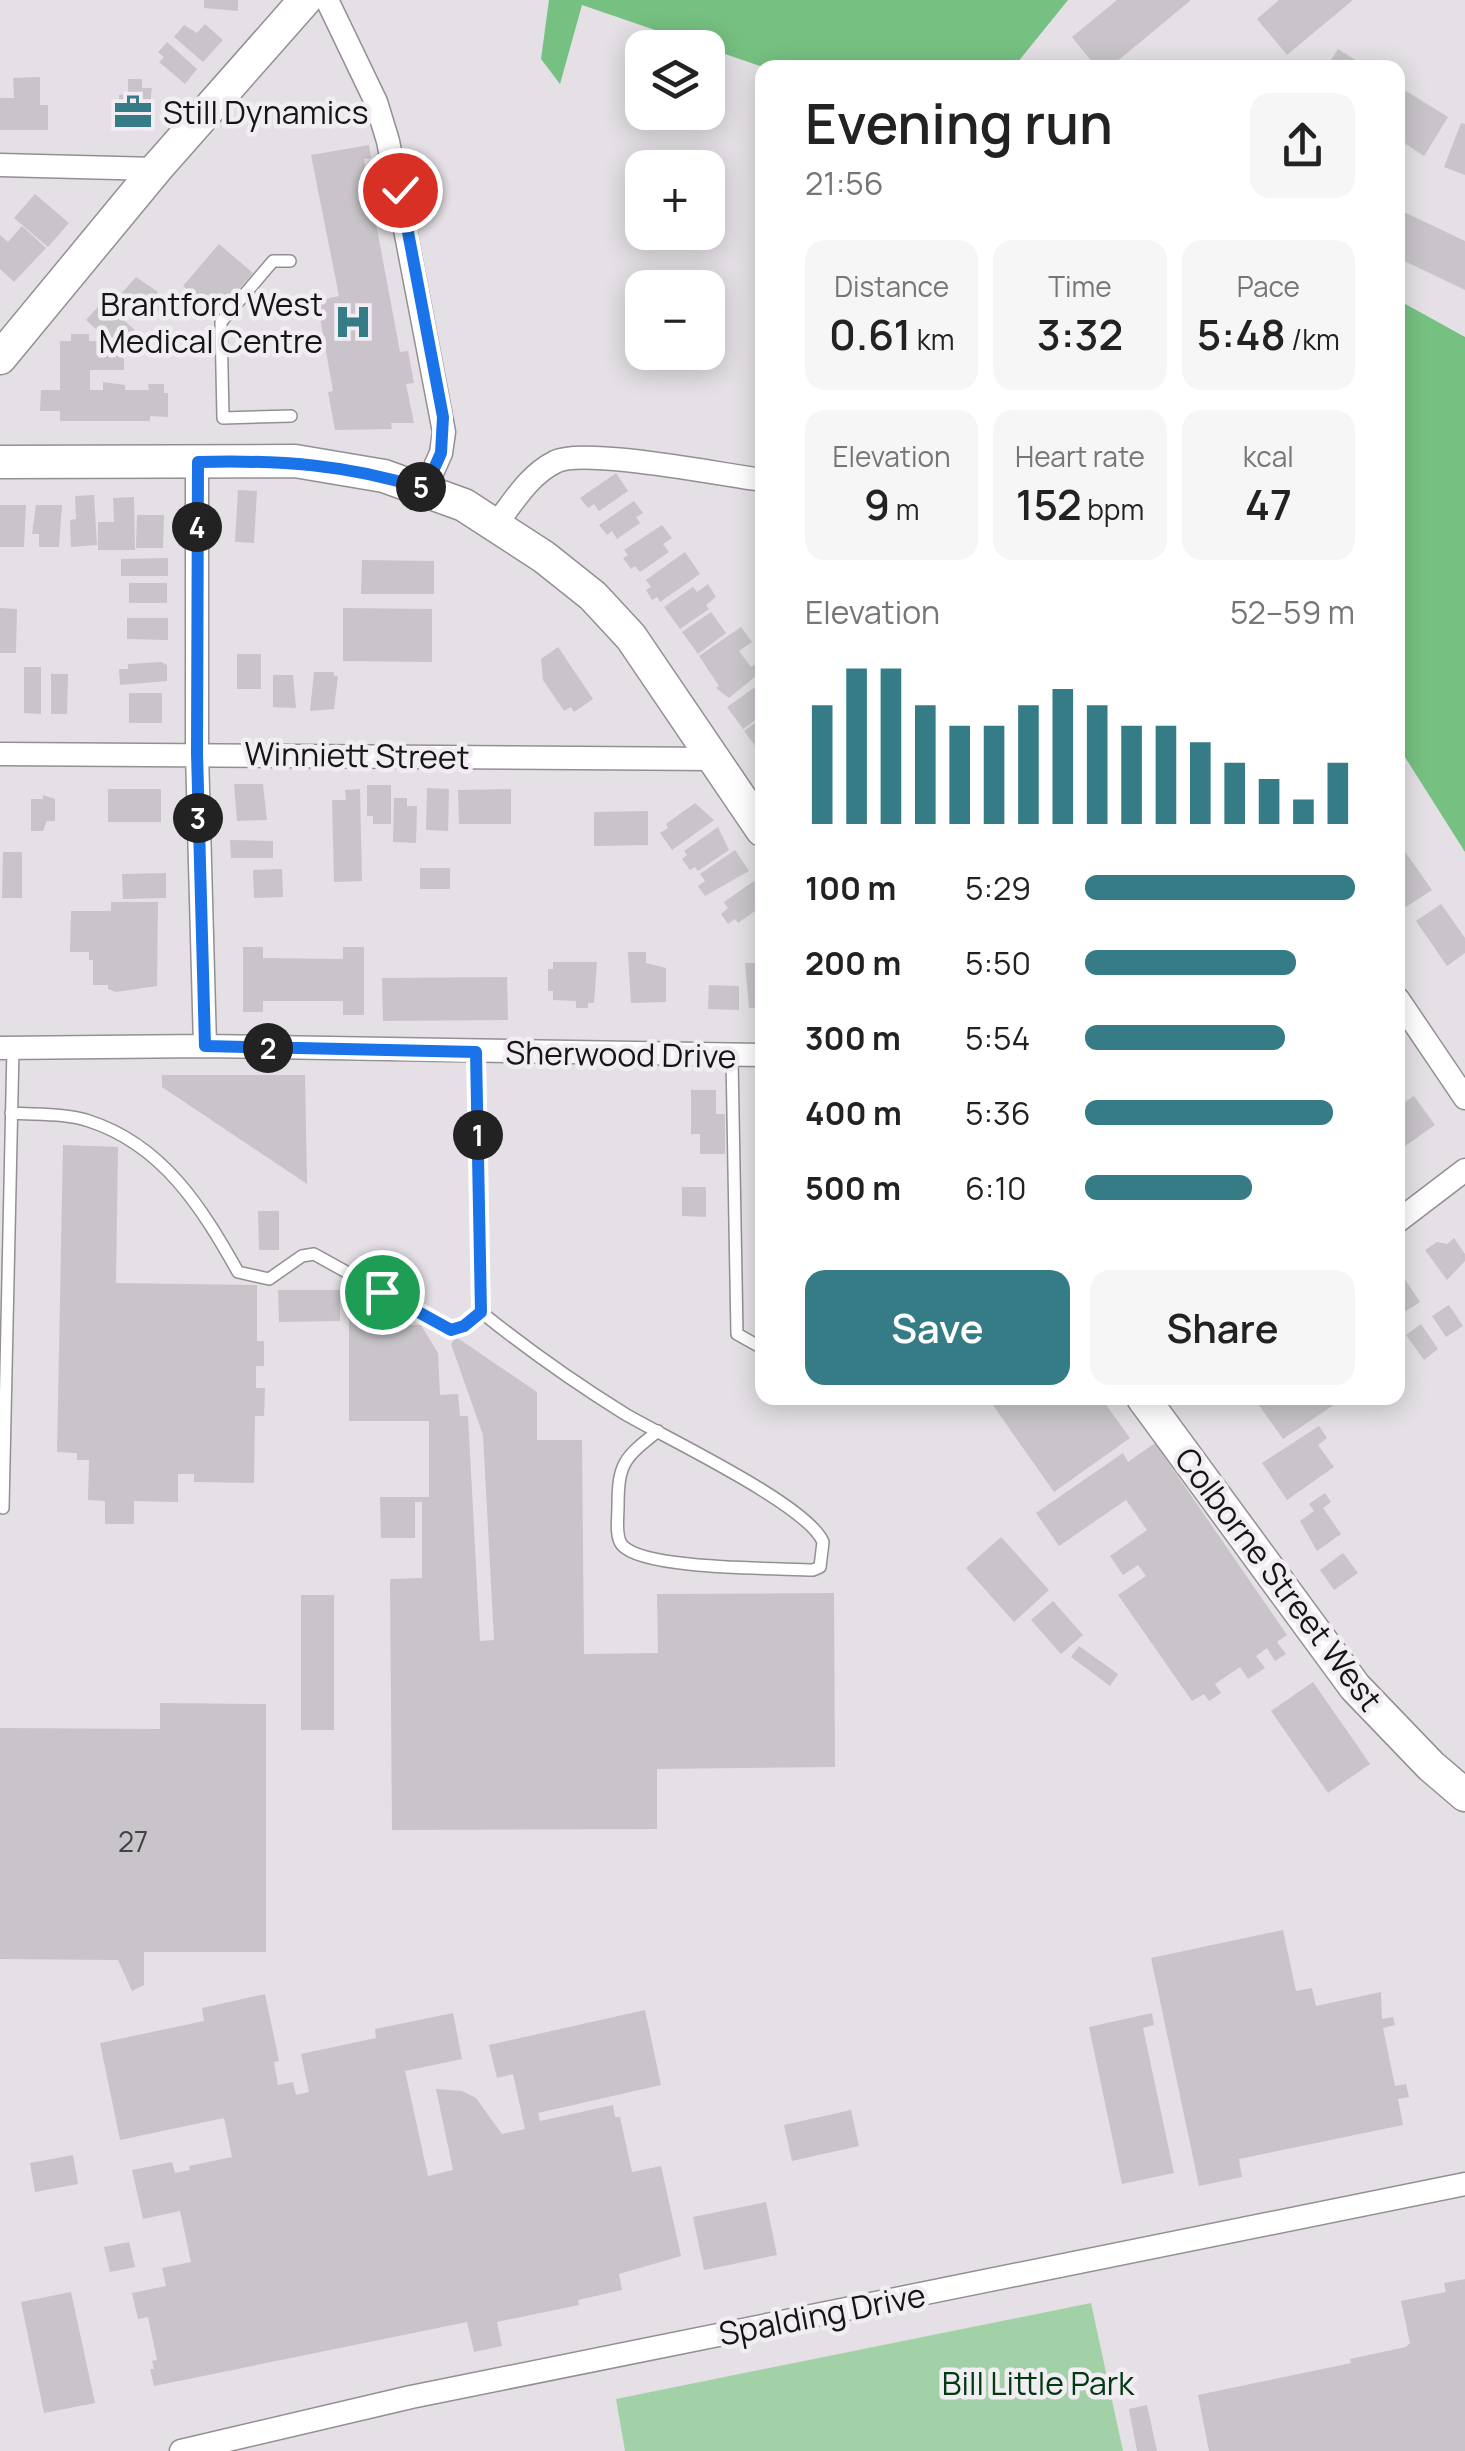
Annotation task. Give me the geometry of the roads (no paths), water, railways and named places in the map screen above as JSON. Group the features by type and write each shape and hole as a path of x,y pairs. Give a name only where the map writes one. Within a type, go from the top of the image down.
{"main road":[{"path":"0,358 156,169 306,0"},
{"path":"0,462 295,461 369,472 425,489 497,523 593,596 631,637 714,759 753,796"},
{"name":"Colborne Street West","path":"1156,1405 1355,1687 1431,1766 1465,1795"}],"street":[{"path":"327,0 376,102 400,190 443,417 441,453 425,489"},
{"path":"0,165 156,169"},
{"path":"497,523 537,474 554,462 573,456 600,456 755,479"},
{"path":"198,462 197,753 205,1046"},
{"name":"Winniett Street","path":"0,754 714,759"},
{"path":"1405,1010 1465,1098"},
{"name":"Sherwood Drive","path":"6,1048 205,1046 755,1056"},
{"path":"1405,1217 1465,1170"},
{"name":"Spalding Drive","path":"181,2451 411,2398 1465,2184"}],"lane":[{"path":"290,261 273,261 221,322 222,418 291,416"},
{"path":"3,1508 11,1113 6,1048"},
{"path":"476,1052 481,1312"},
{"path":"732,1057 737,1334 755,1344"},
{"path":"11,1113 87,1120 133,1142 170,1171 205,1212 238,1272 269,1279 302,1256 314,1254 451,1330 464,1326 481,1312"},
{"path":"481,1312 532,1353 806,1521 824,1542 820,1567 813,1570 654,1561 624,1548 619,1538 618,1474 624,1460 658,1431"}],"place":[{"name":"Still Dynamics","path":"133,112"},
{"name":"Brantford West Medical Centre","path":"353,322"}],"park label":[{"name":"Bill Little Park","path":"1038,2383"}]}
